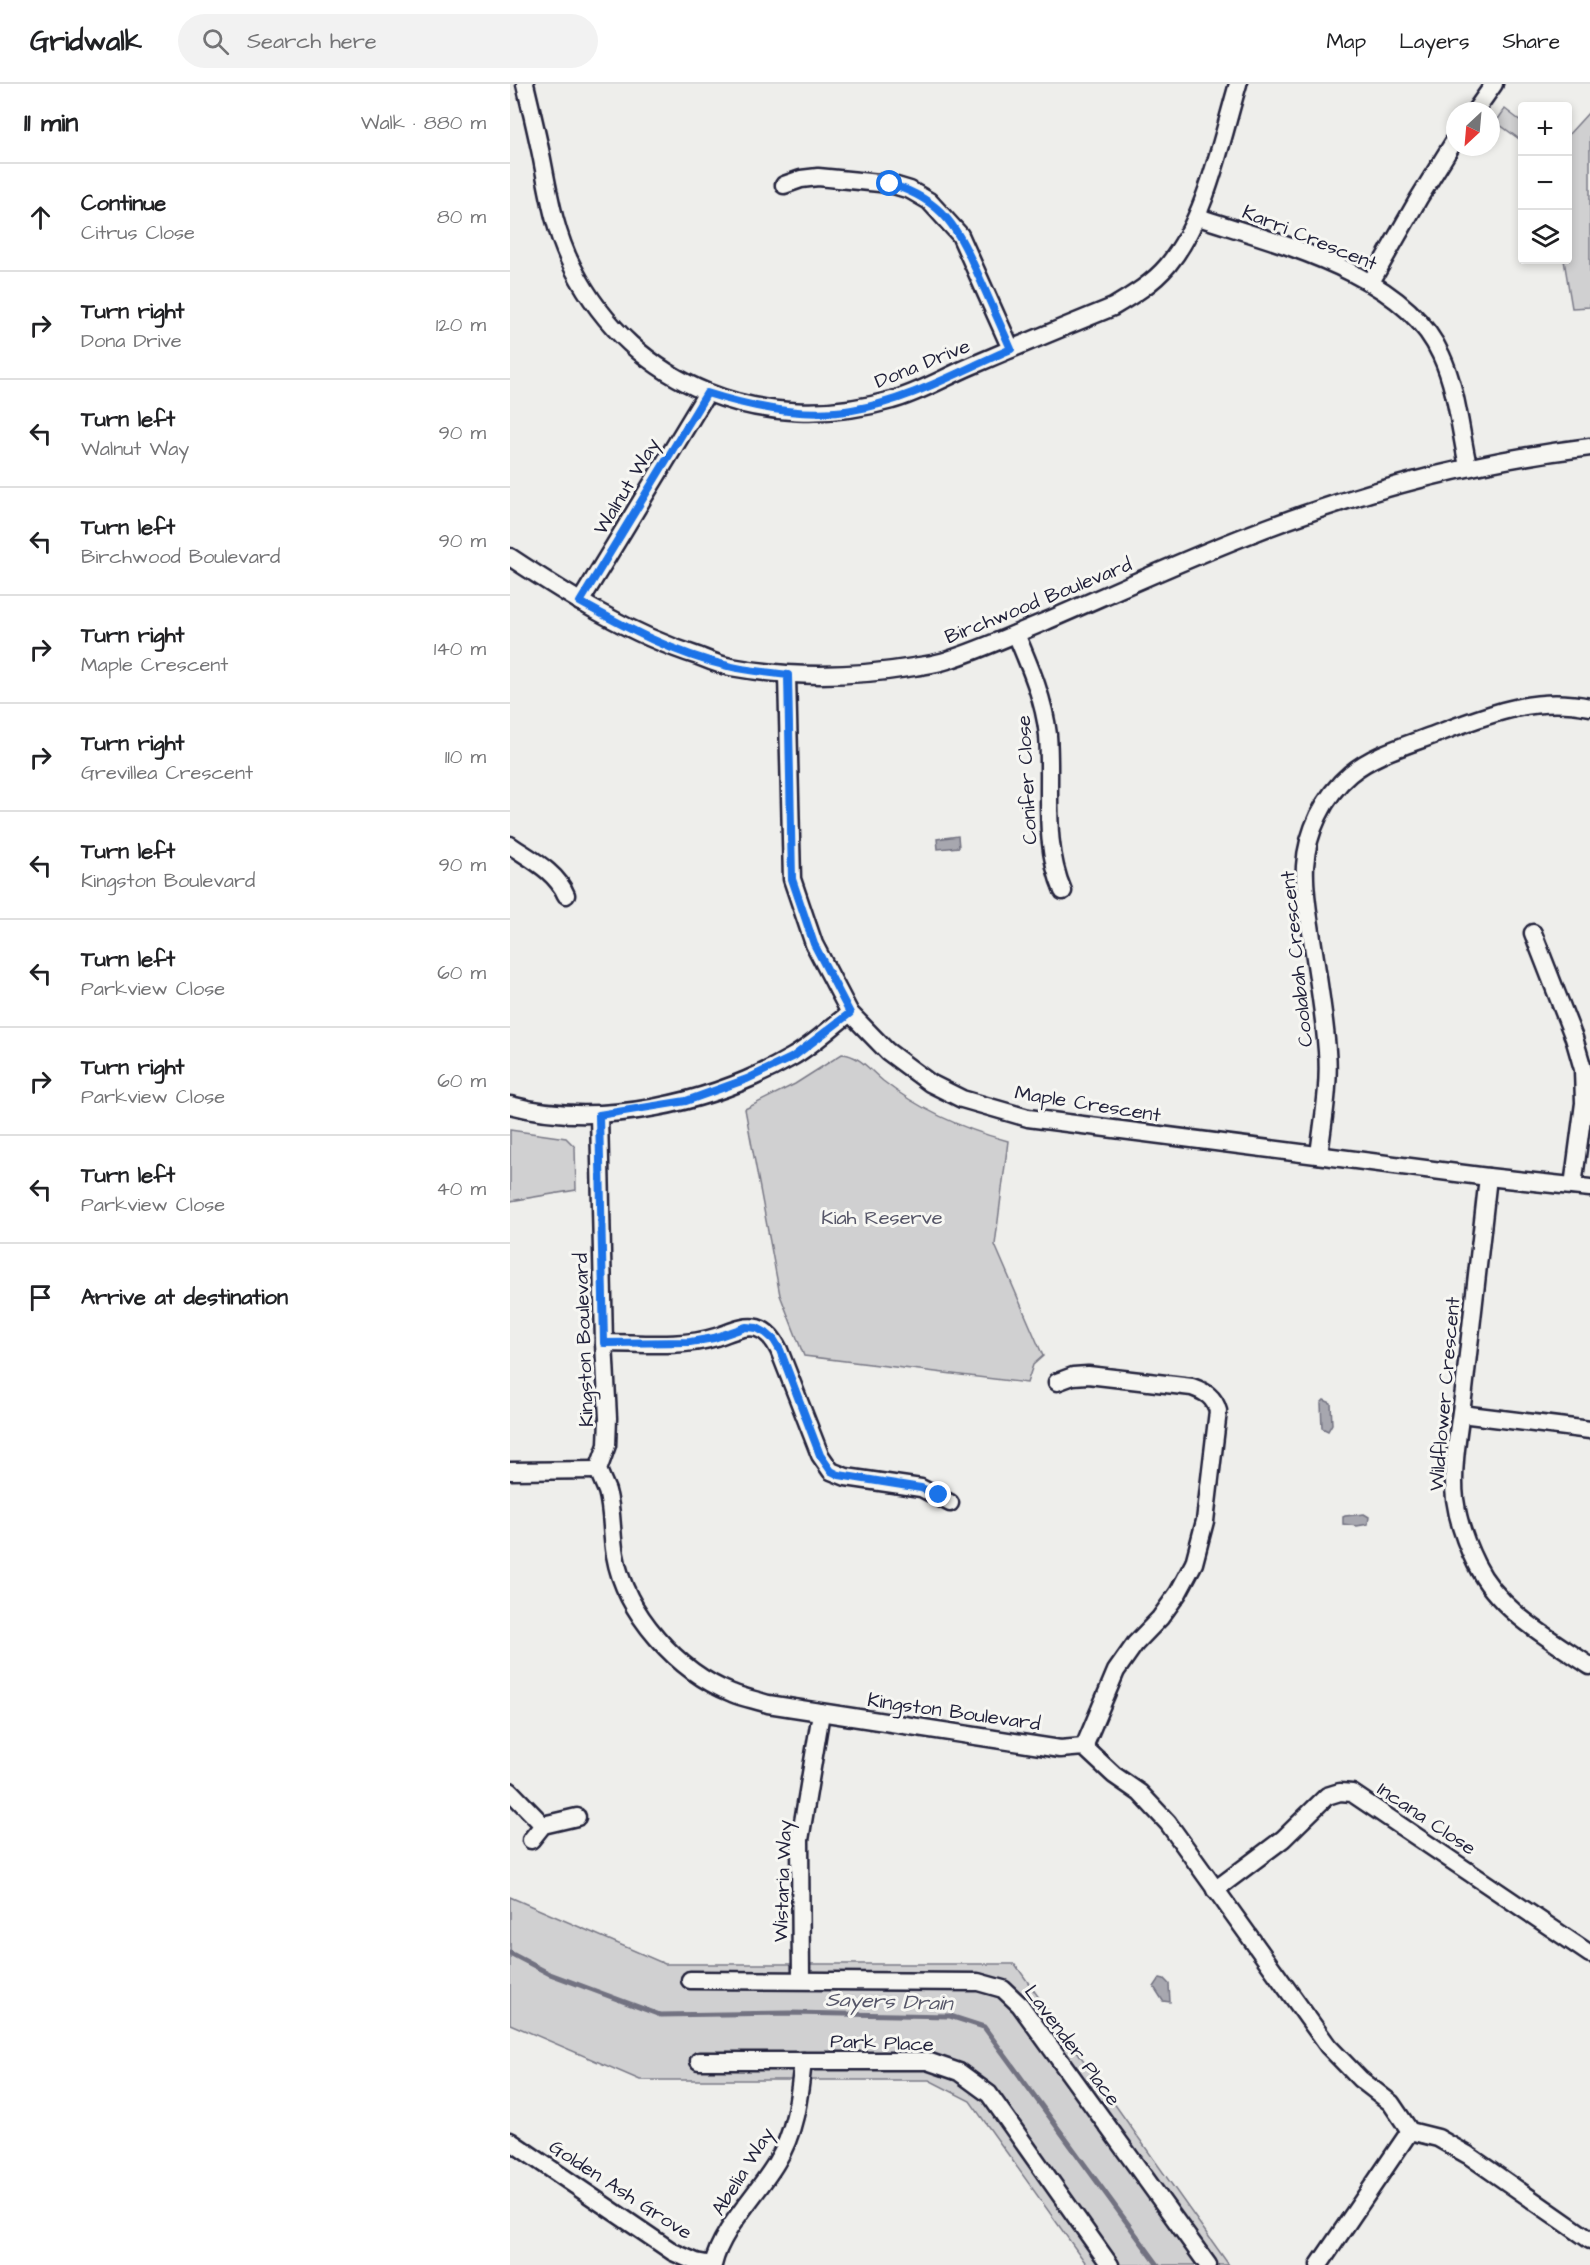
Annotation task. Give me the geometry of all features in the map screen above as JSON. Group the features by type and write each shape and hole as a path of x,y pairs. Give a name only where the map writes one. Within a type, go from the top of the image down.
{"street":[{"name":"Dona Drive","path":"525,84 555,223 573,267 594,304 623,338 652,362 707,393 765,409 810,412 851,411 895,399 1113,307 1143,289 1167,266 1198,217 1237,84"},
{"path":"1481,102 1494,84"},
{"path":"1371,282 1446,154"},
{"path":"784,185 801,179 818,177 890,184 910,190 929,201 960,235 1011,349"},
{"name":"Karri Crescent","path":"1198,217 1298,250 1371,282 1393,296 1416,316 1441,355 1449,378 1468,466"},
{"name":"Walnut Way","path":"580,602 707,393"},
{"name":"Birchwood Boulevard","path":"510,557 580,602 631,630 674,649 727,666 788,675 838,675 887,671 946,661 1016,634 1255,532 1358,495 1468,466 1590,447"},
{"name":"Conifer Close","path":"1016,634 1039,690 1044,711 1048,735 1052,858 1063,891"},
{"name":"Maple Crescent","path":"788,675 792,879 814,944 850,1013 887,1051 930,1083 962,1099 1028,1119 1582,1187"},
{"name":"Coolabah Crescent","path":"1319,1155 1326,1089 1327,1052 1307,904 1305,866 1309,839 1318,815 1349,775 1378,756 1501,710 1548,703 1590,707"},
{"path":"510,845 549,872 561,884 566,894"},
{"path":"1533,933 1574,1038 1583,1069 1582,1187"},
{"path":"510,1105 552,1113 599,1115 686,1101 747,1079 793,1057 850,1013"},
{"name":"Kingston Boulevard","path":"599,1115 608,1418 607,1445 598,1470 607,1493 615,1557 630,1599 650,1630 691,1670 732,1693 768,1704 1060,1749 1084,1747"},
{"name":"Wildflower Crescent","path":"1488,1177 1455,1474 1455,1498 1460,1525 1476,1565 1509,1608 1530,1626 1590,1666"},
{"path":"604,1343 690,1342 714,1338 746,1327 757,1328 774,1340 820,1455 831,1471 846,1477 921,1488 950,1503"},
{"path":"1057,1382 1073,1376 1088,1375 1192,1387 1203,1391 1215,1400 1218,1411 1205,1521 1194,1563 1178,1593 1160,1618 1135,1644 1116,1671 1084,1747 1114,1775 1140,1793 1168,1823 1328,2046 1360,2079 1391,2103 1410,2131 1438,2138 1468,2155 1590,2240"},
{"path":"1461,1414 1590,1430"},
{"path":"510,1471 598,1470"},
{"name":"Wistaria Way","path":"801,1980 800,1840 820,1713"},
{"path":"510,1791 543,1826"},
{"name":"Incana Close","path":"1215,1890 1283,1839 1328,1796 1340,1792 1352,1792 1590,1954"},
{"path":"531,1840 543,1826 576,1817"},
{"name":"Lavender Place","path":"690,1980 978,1982 1003,1989 1020,2005 1208,2265"},
{"name":"Park Place","path":"699,2061 927,2061 943,2065 975,2082 989,2094 1110,2265"},
{"name":"Abelia Way","path":"713,2265 721,2242 777,2163 790,2136 797,2111 803,2061"},
{"path":"1319,2265 1410,2131"},
{"name":"Golden Ash Grove","path":"510,2141 673,2252 696,2262 713,2265"}],"green space":[{"path":"1505,109 1518,119 1518,138 1500,125 1500,116"},
{"path":"1590,111 1590,307 1572,308 1565,264 1572,264 1572,131"},
{"name":"Kiah Reserve","path":"842,1054 859,1060 883,1081 927,1110 975,1131 1008,1141 995,1245 1043,1356 1033,1365 1027,1383 804,1356 780,1295 745,1109 795,1084"},
{"path":"510,1130 566,1138 575,1147 576,1190 510,1201"},
{"path":"510,1897 665,1964 1015,1964 1229,2265 1087,2265 970,2101 929,2080 640,2080 510,2024"}],"shaded area":[{"path":"958,836 959,847 938,849 937,839"},
{"path":"1324,1400 1331,1403 1332,1424 1328,1431 1322,1428 1321,1403"},
{"path":"1364,1514 1369,1517 1368,1524 1357,1526 1343,1524 1345,1516"},
{"path":"1160,1978 1169,1984 1170,2002 1163,2001 1154,1987"}],"waterway":[{"name":"Sayers Drain","path":"510,1953 550,1974 660,2015 790,2013 950,2016 984,2027 1158,2265"}],"route":[{"path":"890,184 910,190 929,201 960,235 1011,349 895,399 851,411 810,412 765,409 707,393 580,602 631,630 674,649 727,666 788,675 792,879 814,944 850,1013 793,1057 747,1079 686,1101 599,1115 604,1343 690,1342 714,1338 746,1327 757,1328 774,1340 780,1350 820,1455 831,1471 846,1477 921,1488 939,1495"}]}
